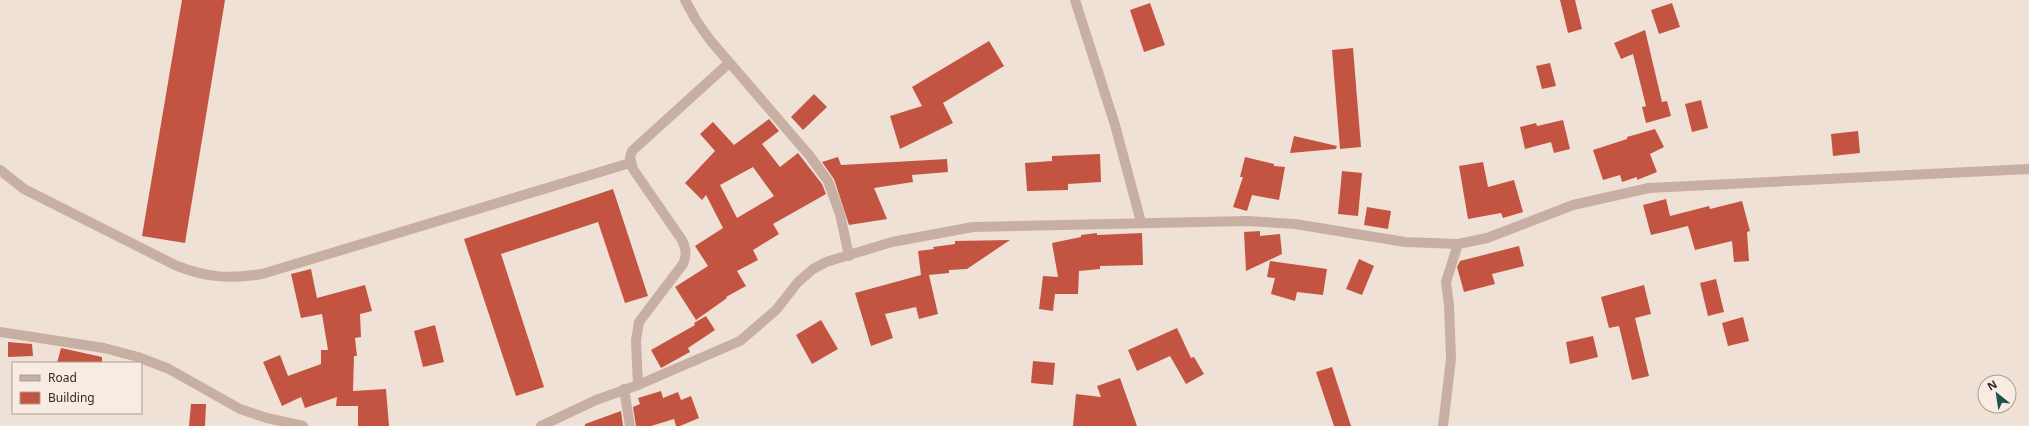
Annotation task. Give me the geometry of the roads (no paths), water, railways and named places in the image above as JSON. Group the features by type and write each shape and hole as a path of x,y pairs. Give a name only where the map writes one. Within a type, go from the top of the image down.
{"street":[{"path":"685,0 696,20 729,63 809,154 828,181 840,214 849,256"},
{"path":"1075,0 1115,125 1141,222"},
{"path":"638,384 636,340 637,326 643,315 683,264 686,256 686,249 682,240 630,163 630,157 632,151 729,63"},
{"path":"0,170 24,189 177,266 197,274 215,278 262,274 630,163"},
{"path":"541,426 596,400 624,390 740,341 776,310 798,282 813,269 826,262 892,242 972,227 1141,222 1247,221 1295,224 1405,242 1458,244 1487,238 1573,205 1649,188 2029,169"},
{"path":"1443,426 1451,359 1449,305 1446,282 1458,244"},
{"path":"0,332 104,348 138,356 169,369 240,409 267,418 303,426"},
{"path":"624,390 630,426"}]}
